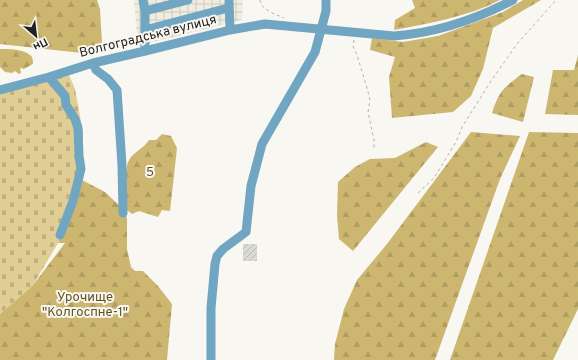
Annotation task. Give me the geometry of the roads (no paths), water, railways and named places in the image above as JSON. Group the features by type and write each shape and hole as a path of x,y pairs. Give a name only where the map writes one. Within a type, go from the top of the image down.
{"street":[{"path":"144,0 145,51"},
{"path":"145,12 188,0"},
{"path":"211,360 210,308 217,256 231,242 246,232 251,186 262,144 311,59 326,11 326,0"},
{"name":"Волгоградська вулиця","path":"0,90 93,63 230,30 265,24 394,36 425,33 459,24 490,12 513,0"},
{"path":"145,30 229,4 230,30"},
{"path":"93,63 96,70 108,79 116,90 122,165 123,213"},
{"path":"49,77 65,96 66,105 75,119 78,128 80,169 73,201 60,235"}],"park label":[{"name":"5","path":"150,173"},
{"name":"Урочище \"Колгоспне-1\"","path":"85,306"}]}
